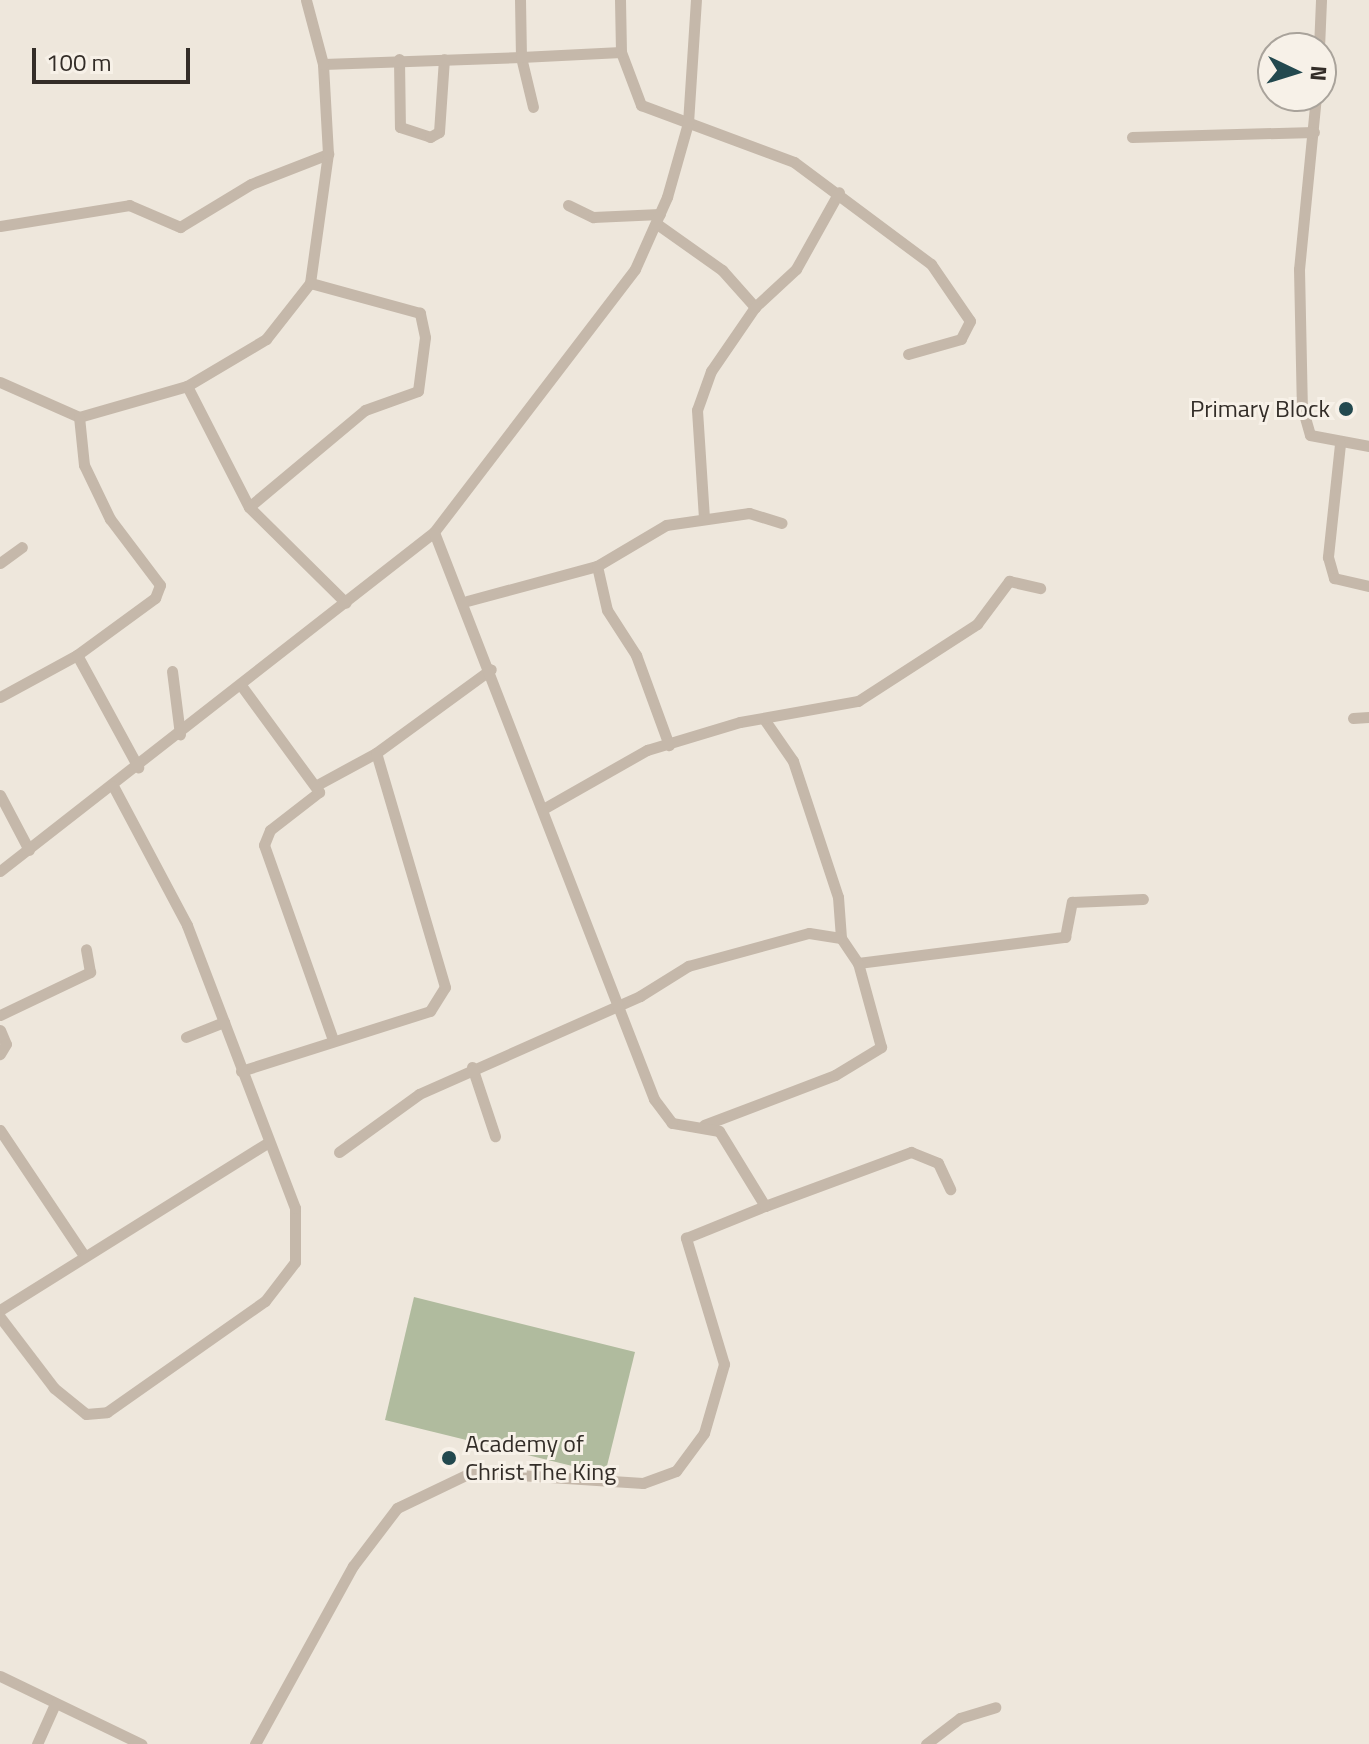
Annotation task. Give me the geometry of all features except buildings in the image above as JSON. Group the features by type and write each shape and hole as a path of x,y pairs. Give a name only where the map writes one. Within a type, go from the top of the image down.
{"street":[{"path":"0,382 79,417 187,386 266,339 310,283 328,154 323,64 306,0"},
{"path":"520,0 521,57 533,107"},
{"path":"620,0 621,52 631,96 688,123 780,156 839,192 931,264 965,304 970,321 961,339 908,354"},
{"path":"0,871 243,688 434,532 635,269 658,219 688,123 696,0"},
{"path":"1320,32 1321,0"},
{"path":"323,64 621,52"},
{"path":"399,59 400,127 430,137 439,132 444,59"},
{"path":"1315,112 1299,269 1302,407 1310,435 1340,444 1369,446"},
{"path":"1132,137 1314,132"},
{"path":"0,226 129,205 180,227 251,184 328,154"},
{"path":"704,519 697,410 711,371 755,307 796,269 839,192"},
{"path":"568,205 593,217 658,219 722,270 755,307"},
{"path":"249,507 365,410 418,391 425,337 420,313 310,283"},
{"path":"187,386 249,507 346,603"},
{"path":"0,697 77,655 155,598 160,585 110,519 84,465 79,417"},
{"path":"1340,444 1328,557 1334,578 1369,586"},
{"path":"467,601 597,566 666,525 749,513 781,523"},
{"path":"434,532 467,601 615,1004 664,1116 704,1125 733,1145 765,1206"},
{"path":"0,563 22,547"},
{"path":"597,566 607,610 636,655 669,745"},
{"path":"543,809 669,745 764,719 858,701 977,624 1009,581 1040,588"},
{"path":"77,655 138,767"},
{"path":"317,785 376,753 491,669"},
{"path":"172,671 180,734"},
{"path":"243,688 317,785 318,800 270,830 264,845 333,1040"},
{"path":"1353,718 1369,717"},
{"path":"704,1125 835,1075 881,1047 858,963 841,938 838,897 793,761 764,719"},
{"path":"241,1071 430,1011 445,987 376,753"},
{"path":"0,1317 54,1388 86,1414 107,1412 145,1390 285,1284 295,1262 295,1208 266,1144 187,925 113,786"},
{"path":"0,795 29,850"},
{"path":"858,963 1065,937 1072,902 1143,899"},
{"path":"339,1152 397,1117 410,1100 472,1067 615,1004 688,966 809,933 841,938"},
{"path":"0,1015 90,972 86,949"},
{"path":"186,1037 224,1022"},
{"path":"0,1030 6,1044 0,1054"},
{"path":"472,1067 495,1136"},
{"path":"0,1130 83,1254"},
{"path":"0,1310 83,1254 266,1144"},
{"path":"255,1744 353,1566 397,1508 472,1472 643,1483 676,1471 704,1433 724,1364 686,1238 911,1152 938,1163 950,1189"},
{"path":"0,1676 141,1744"},
{"path":"37,1744 55,1704"},
{"path":"926,1744 960,1718 995,1707"}],"green space":[{"path":"414,1297 635,1352 605,1474 385,1420"}],"place":[{"name":"Primary Block","path":"1346,409"},
{"name":"Academy of Christ The King","path":"449,1458"}]}
